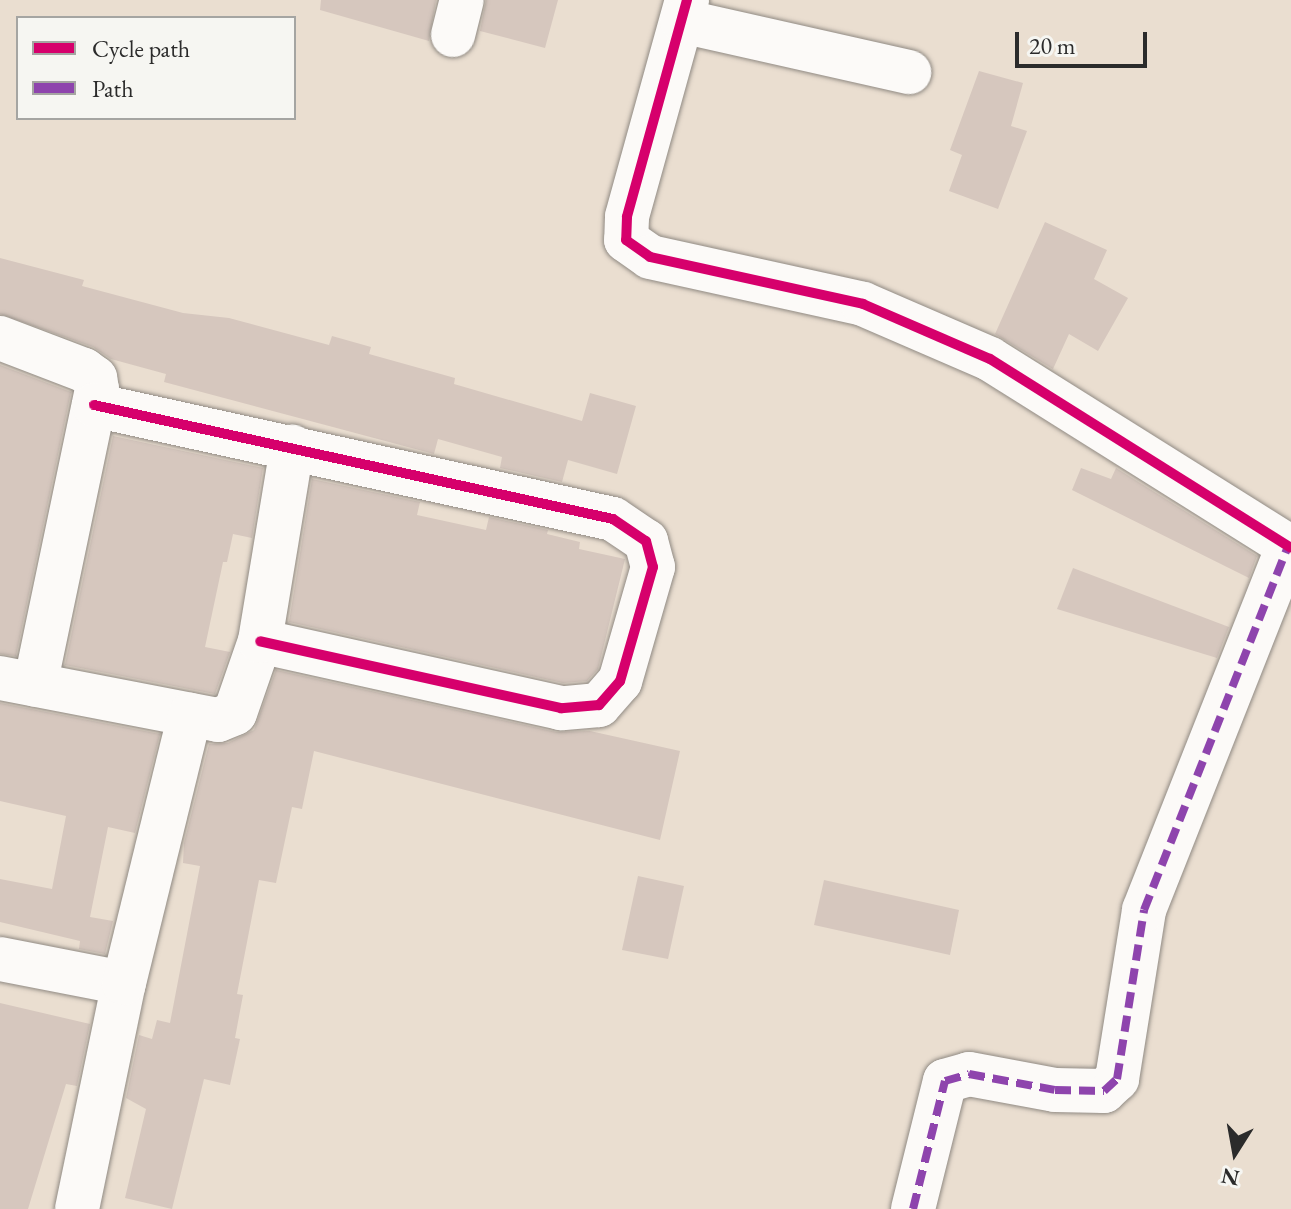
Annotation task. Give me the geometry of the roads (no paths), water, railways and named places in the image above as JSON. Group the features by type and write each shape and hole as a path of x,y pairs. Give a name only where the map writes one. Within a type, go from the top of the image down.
{"street":[{"path":"909,72 685,10 627,217 626,240 650,257 863,304 990,359 1290,548 1144,910 1117,1079 1104,1091 1055,1090 969,1074 945,1081 913,1209"},
{"path":"0,338 84,370 95,378 94,405 17,681 218,720 235,713 260,641 292,447"},
{"path":"94,405 613,519 646,541 653,567 620,681 599,705 561,708 260,641"},
{"path":"77,1209 124,983 190,715"},
{"path":"0,959 124,983"}]}
